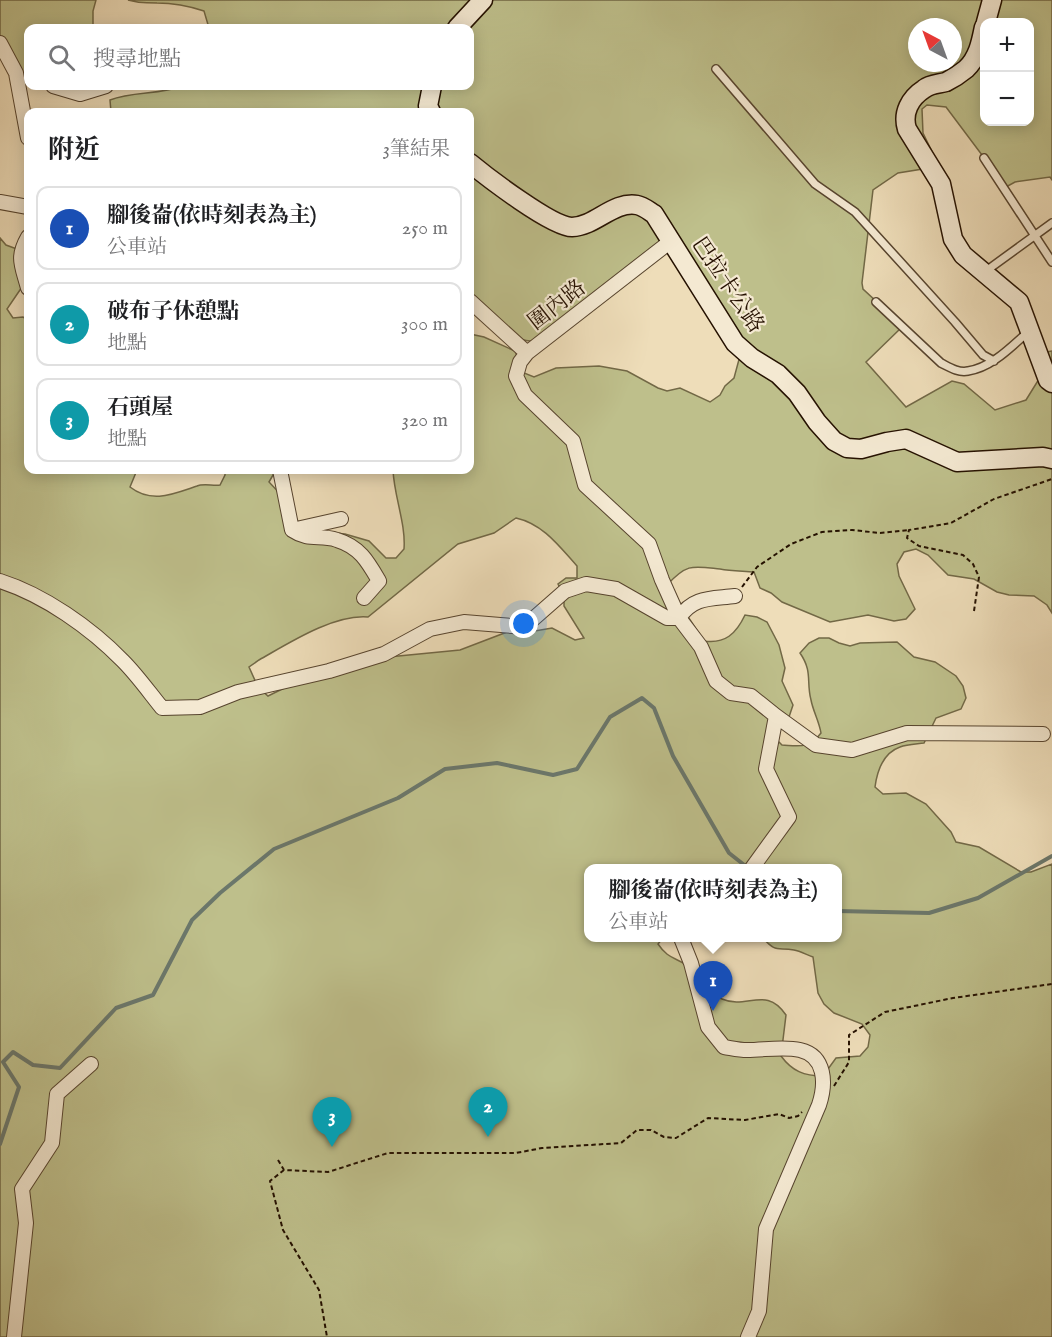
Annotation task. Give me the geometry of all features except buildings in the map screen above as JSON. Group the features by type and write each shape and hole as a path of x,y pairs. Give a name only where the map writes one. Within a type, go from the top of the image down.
{"main road":[{"path":"461,24 483,0"},
{"path":"987,18 992,0"},
{"path":"980,44 966,69 947,81 923,89 910,103 904,121 941,184 953,239 963,255 1019,302 1048,380 1052,383"},
{"path":"429,108 431,90"},
{"name":"巴拉卡公路","path":"474,166 502,189 555,221 570,227 590,224 620,206 638,205 654,214 735,344 778,374 797,393 817,422 834,441 847,448 861,449 906,440 957,462 1043,457 1052,459"}],"street":[{"path":"0,43 22,75 25,108"},
{"path":"66,90 80,94 93,90"},
{"path":"0,202 24,206"},
{"name":"圍內路","path":"474,305 527,353 671,241"},
{"path":"24,244 21,250 21,262 24,273"},
{"path":"527,353 520,362 516,376 525,395 573,441 585,484 649,544 679,618 701,646 716,681 731,693 751,696 816,745 852,750 907,733 1043,734"},
{"path":"281,474 292,530 303,537 337,539 362,553 379,581 364,598"},
{"path":"292,530 341,519"},
{"path":"0,581 21,588 86,627 124,661 162,708 200,707 238,692 328,671 384,654 430,629 464,622 524,627 565,591 586,584 616,589 667,618 679,618"},
{"path":"679,618 686,607 697,600 735,596"},
{"path":"755,864 789,817 766,769 776,716"},
{"path":"683,942 691,963 708,1027 723,1047 745,1050 799,1049 811,1054 821,1066 823,1093 766,1229 759,1311 748,1337"},
{"path":"14,1337 26,1223 22,1189 52,1143 57,1094 91,1064"}],"lane":[{"path":"716,69 815,184 855,212 956,322 983,355 994,361"},
{"path":"984,158 1052,262"},
{"path":"984,273 1052,223"},
{"path":"876,302 941,363 953,370 968,371 994,361 1030,331"}],"path":[{"path":"735,596 757,567 791,544 822,532 909,530 951,523 994,499 1052,479"},
{"path":"909,530 907,538 919,546 963,555 973,564 980,577 974,611"},
{"path":"823,1093 837,1084 849,1062 849,1035 885,1012 953,998 1052,984"},
{"path":"327,1337 318,1290 283,1230 270,1181 284,1170 328,1172 388,1153 516,1153 542,1148 621,1143 637,1130 651,1130 664,1137 676,1138 708,1118 744,1120 779,1114 789,1118 798,1116 806,1109"},
{"path":"278,1160 284,1170"}],"green space":[{"path":"0,0 96,0 93,24 24,24 24,75 11,71 0,36"},
{"path":"128,0 1052,0 1052,180 1050,177 1015,182 1006,187 946,107 927,105 922,109 923,133 937,162 935,167 898,173 873,190 862,283 863,289 903,326 866,362 906,407 952,381 964,384 995,410 1026,400 1044,371 1047,352 1052,351 1052,613 1047,605 1034,596 1009,595 997,592 974,579 948,575 928,555 916,549 904,552 897,564 899,576 915,609 906,619 894,621 868,615 830,622 782,602 760,588 754,572 697,567 685,569 667,585 704,641 718,641 729,636 738,628 745,615 767,622 779,645 785,668 782,681 793,705 789,717 774,737 782,745 808,744 821,733 811,700 807,666 800,653 809,643 819,638 829,638 850,646 860,643 897,642 914,657 935,662 956,676 963,686 966,698 961,709 936,718 924,743 903,746 889,754 879,769 875,787 883,794 906,793 926,804 951,832 956,842 979,847 1021,872 1031,872 1052,864 1052,1337 0,1337 0,238 6,245 17,249 22,287 7,309 13,318 24,318 24,474 135,474 130,487 146,495 163,496 199,485 220,485 225,474 274,474 269,482 285,499 303,530 345,534 369,541 386,558 396,558 404,549 393,474 474,474 474,335 515,351 524,373 534,377 556,368 599,366 627,371 667,391 680,388 710,402 720,395 725,386 734,378 744,341 672,231 549,336 533,341 520,339 492,313 474,304 474,108 111,108 110,100 119,97 170,90 474,90 474,24 208,24 204,11 163,3","holes":["516,518 526,521 550,537 577,566 577,578 566,578 558,584 564,596 564,606 584,638 575,640 552,628 529,632 520,627 460,650 337,662 268,696 258,687 249,667 259,660 326,625 355,617 368,617 458,544 494,533","584,864 842,864 842,942 766,942 774,948 796,951 813,957 818,993 824,1004 834,1013 862,1024 870,1035 868,1047 860,1056 836,1058 823,1076 799,1072 781,1056 786,1015 779,1006 771,1001 731,1002 717,997 688,966 668,955 658,944 660,942 584,942"]}],"waterway":[{"path":"0,1144 19,1087 3,1062 13,1052 33,1065 60,1068 116,1008 153,995 192,920 220,893 274,849 398,798 445,769 497,763 553,775 577,769 610,717 642,698 654,708 673,756 729,853 743,864"},
{"path":"842,911 929,913 978,898 1052,856"}],"place":[{"name":"腳後崙(依時刻表為主)","path":"713,1011"},
{"name":"破布子休憩點","path":"488,1137"},
{"name":"石頭屋","path":"332,1147"}]}
